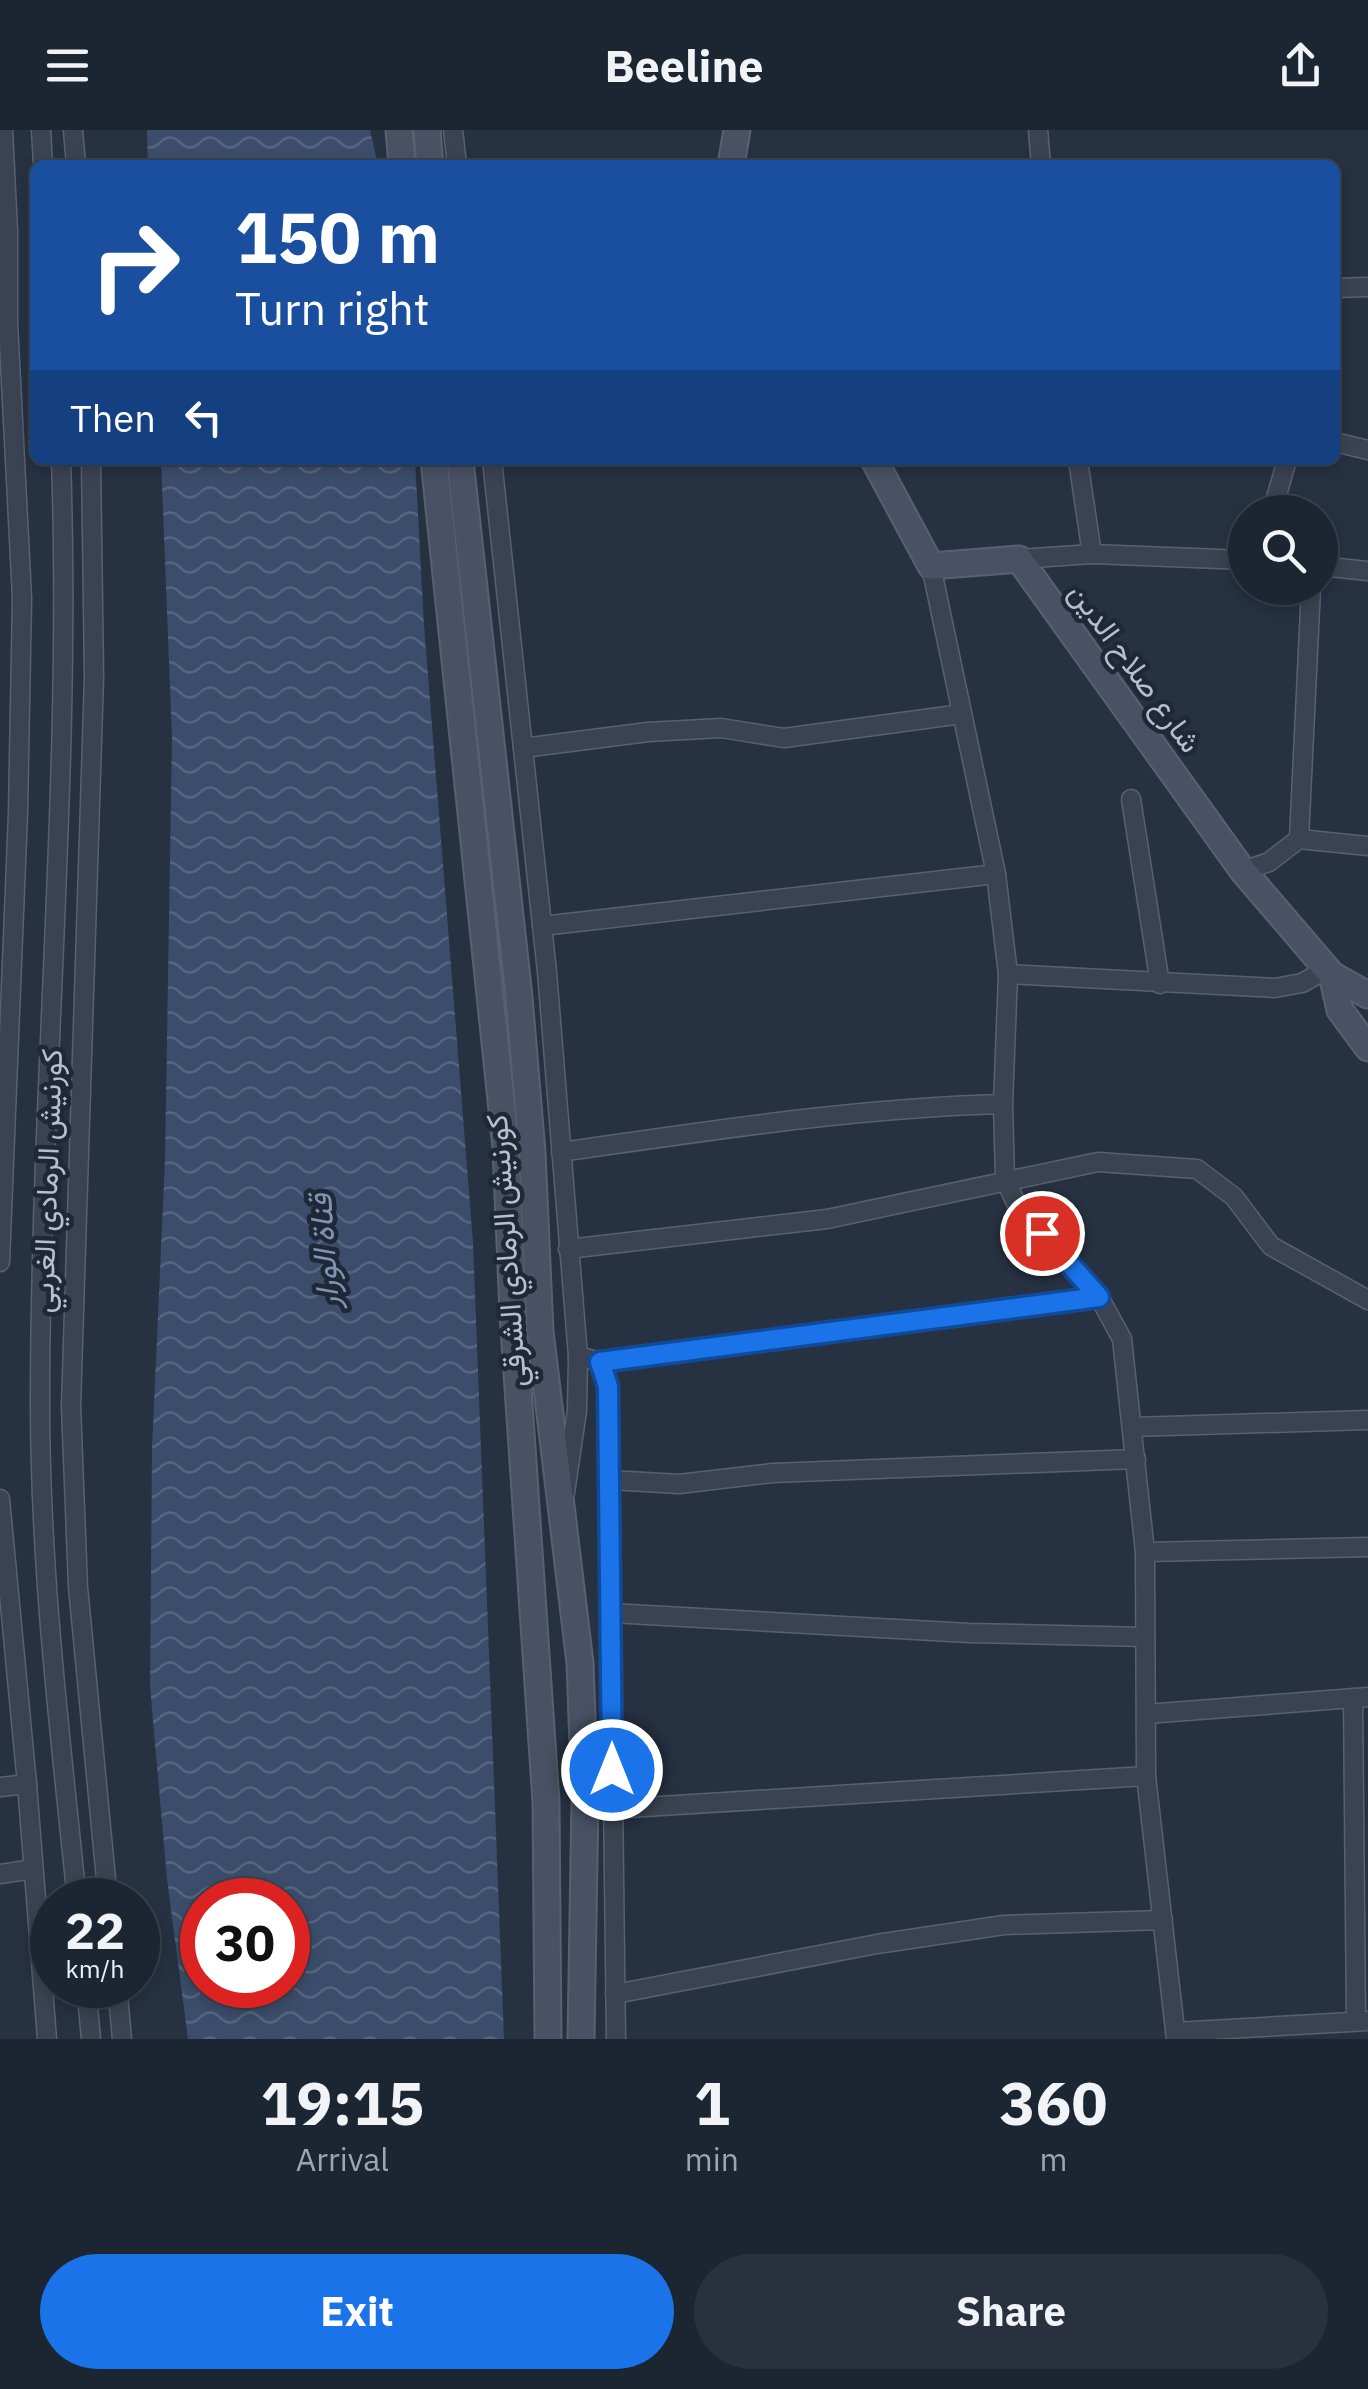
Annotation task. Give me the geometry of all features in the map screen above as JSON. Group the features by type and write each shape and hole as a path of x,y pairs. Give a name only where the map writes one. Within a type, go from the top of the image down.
{"main road":[{"path":"399,130 402,160"},
{"path":"427,130 430,160"},
{"path":"732,160 737,130"},
{"name":"كورنيش الرمادي الشرقي","path":"435,465 506,1148 513,1314 546,1802 548,2039"},
{"name":"كورنيش الرمادي الشرقي","path":"461,465 519,997 532,1152 540,1331 580,1663 585,1800 581,2039"},
{"path":"877,465 932,566 1019,559"},
{"name":"شارع صلاح الدين","path":"1019,559 1242,871 1329,972 1368,995"},
{"name":"شارع صلاح الدين","path":"1329,972 1340,1010 1368,1048"},
{"path":"546,1802 585,1800"}],"street":[{"path":"0,1262 10,665 22,598 8,475 3,130"},
{"path":"41,130 43,160"},
{"path":"73,130 76,160"},
{"path":"453,130 457,160"},
{"path":"1038,130 1041,160"},
{"path":"1340,290 1368,287"},
{"path":"1340,443 1368,450"},
{"name":"كورنيش الرمادي الغربي","path":"61,465 64,683 40,1315 43,1520 54,1686 75,1878"},
{"name":"كورنيش الرمادي الغربي","path":"91,465 94,677 72,1333 73,1496 85,1677 106,1878"},
{"path":"493,465 542,926 578,1356 574,1445 562,1509"},
{"path":"1079,465 1092,554"},
{"path":"1277,495 1286,465"},
{"path":"1019,559 1092,554 1228,559"},
{"path":"932,566 996,874 1008,974 1003,1104 1005,1179 1014,1200 1099,1297 1122,1340 1145,1552 1146,1776 1176,2035 1362,2021 1361,1697 1146,1714"},
{"path":"1338,568 1368,571"},
{"path":"1299,839 1310,605"},
{"path":"523,748 648,732 721,728 784,738 962,714"},
{"path":"1132,799 1160,984"},
{"path":"1242,871 1269,862 1299,839 1368,846"},
{"path":"542,926 996,874"},
{"path":"1008,974 1288,987 1329,972"},
{"path":"561,1152 837,1114 1003,1104"},
{"path":"46,1162 77,1162"},
{"path":"568,1250 827,1219 1098,1162 1196,1169 1234,1197 1272,1246 1368,1300"},
{"path":"578,1356 600,1362 1099,1297"},
{"path":"600,1362 608,1386 616,2039"},
{"path":"1132,1427 1368,1420"},
{"path":"610,1480 679,1484 773,1473 1136,1458"},
{"path":"0,1502 6,1628 28,1784 46,2039"},
{"path":"1145,1552 1368,1547"},
{"path":"611,1613 969,1633 1145,1637"},
{"path":"612,1809 1146,1776"},
{"path":"0,1787 28,1784"},
{"path":"0,1874 33,1870"},
{"path":"615,1994 876,1944 1004,1925 1163,1920"},
{"path":"88,2008 91,2039"},
{"path":"119,2008 122,2039"}],"water":[{"path":"147,130 370,130 377,160 148,160"},
{"name":"قناة الورار","path":"161,465 415,465 424,625 473,1243 504,2039 188,2039 184,2008 310,2008 310,1878 180,1878 180,1978 150,1687 152,1449 165,1160 172,737"}],"route":[{"path":"612,1770 608,1386 600,1362 1099,1297 1042,1233"}]}
